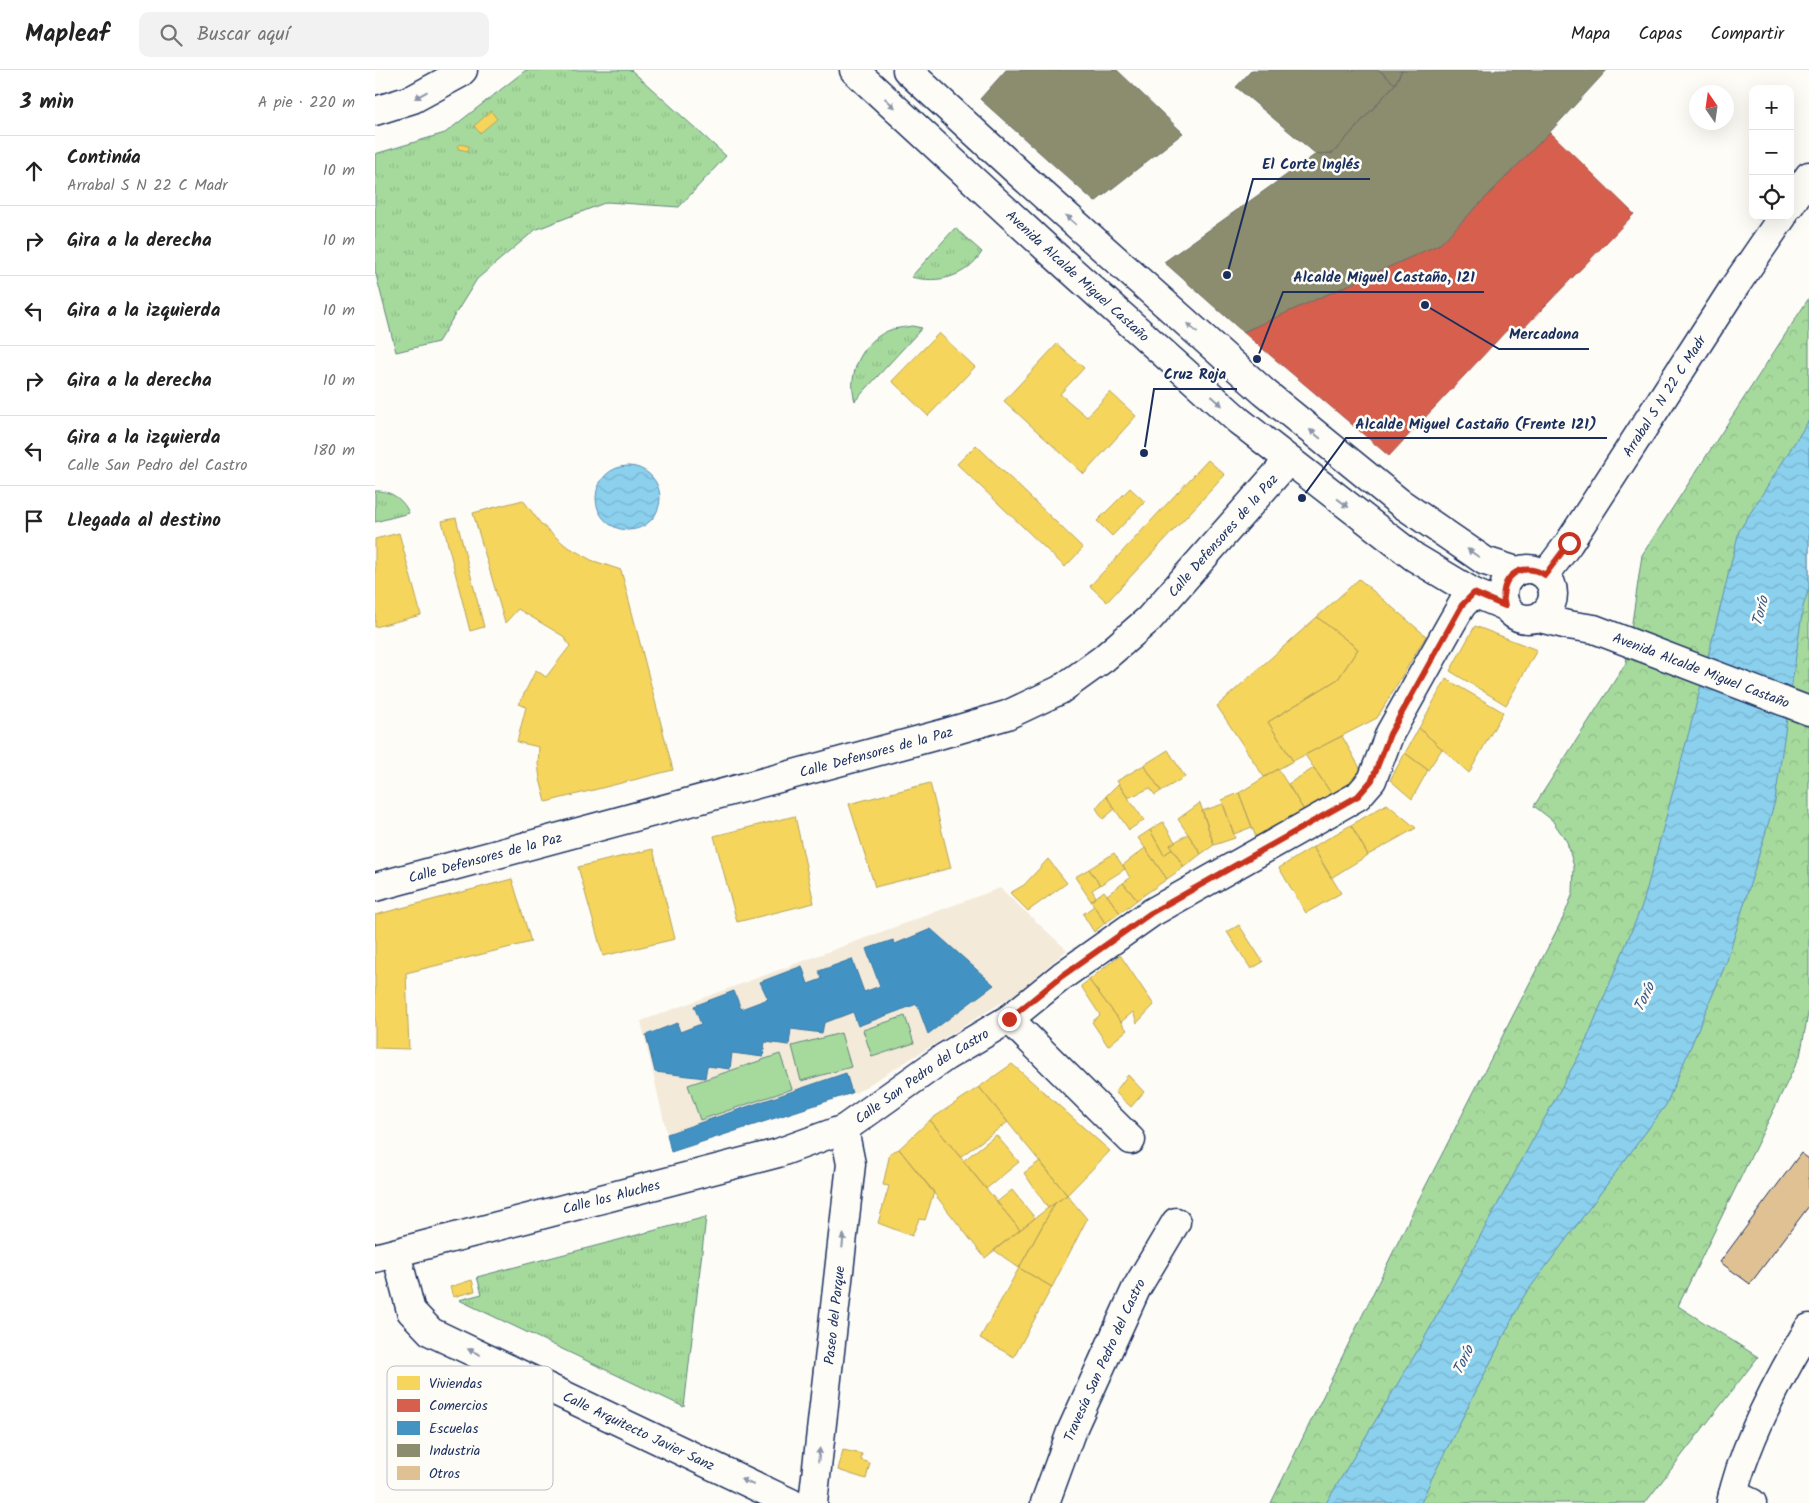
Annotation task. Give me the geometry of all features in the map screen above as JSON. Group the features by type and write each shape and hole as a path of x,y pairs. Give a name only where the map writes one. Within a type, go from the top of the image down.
{"street":[{"path":"375,111 413,99 463,70"},
{"name":"Avenida Alcalde Miguel Castaño","path":"854,70 1059,260 1239,421 1288,461 1414,557 1474,593 1505,606"},
{"path":"907,70 1035,188 1305,427 1399,502 1485,561 1517,571 1532,569 1550,584 1550,607 1539,618 1523,620 1516,617 1505,606 1503,590 1511,576 1517,571"},
{"path":"1794,199 1809,176"},
{"name":"Arrabal S N 22 C Madr","path":"1550,584 1569,543 1733,289 1780,220"},
{"name":"Calle Defensores de la Paz","path":"375,887 942,734 1007,715 1061,690 1103,659 1149,619 1288,461"},
{"name":"Avenida Alcalde Miguel Castaño","path":"1550,584 1573,613 1594,629"},
{"name":"Calle San Pedro del Castro","path":"844,1129 945,1057 1009,1019 1062,976 1151,913 1358,796 1372,780 1390,734 1458,611 1474,593"},
{"name":"Avenida Alcalde Miguel Castaño","path":"1539,618 1594,629 1809,711"},
{"path":"1009,1019 1131,1140"},
{"name":"Calle los Aluches","path":"385,1256 769,1156 844,1129"},
{"name":"Paseo del Parque","path":"813,1503 851,1164 844,1129"},
{"name":"Travesía San Pedro del Castro","path":"1045,1503 1071,1432 1137,1289 1176,1222"},
{"name":"Calle Arquitecto Javier Sanz","path":"385,1256 411,1311 431,1332 503,1366"},
{"path":"1738,1500 1753,1435 1787,1366 1809,1330"},
{"name":"Calle Arquitecto Javier Sanz","path":"553,1390 791,1503"}],"shaded area":[{"path":"1000,888 1067,950 1014,995 857,1092 671,1152 641,1021"}],"green space":[{"path":"526,70 631,70 726,156 679,207 607,202 535,230 477,279 438,342 396,352 375,271 375,154 445,133"},
{"path":"955,228 982,252 976,261 960,273 942,279 932,280 911,277"},
{"path":"1809,298 1809,1009 1800,1056 1678,1306 1758,1357 1645,1503 1271,1503 1419,1199 1563,918 1573,893 1574,867 1567,842 1552,820 1534,806 1626,663 1642,555"},
{"path":"912,326 922,328 855,401 853,379 855,368 866,348 874,340 893,329"},
{"path":"375,491 386,492 395,496 409,513 375,522"},
{"path":"905,1016 914,1043 872,1057 863,1030"},
{"path":"841,1033 851,1067 801,1081 792,1046"},
{"path":"780,1054 792,1089 700,1120 688,1085"},
{"path":"706,1217 684,1407 459,1300 482,1294 477,1277"}],"water":[{"name":"Torío","path":"1809,420 1809,588 1803,607 1775,801 1727,961 1666,1105 1524,1296 1421,1503 1326,1503 1419,1348 1583,1048 1643,903 1694,713 1739,531"},
{"path":"628,466 646,472 654,480 660,498 654,516 646,524 628,530 610,524 602,516 596,498 602,480 610,472"}],"building: Viviendas":[{"path":"491,111 497,119 480,133 474,126"},
{"path":"459,144 469,146 468,151 458,149"},
{"path":"939,333 975,367 928,416 892,381"},
{"path":"1057,344 1084,368 1060,394 1087,417 1110,392 1136,416 1084,474 1004,401"},
{"path":"976,445 1083,548 1065,567 957,464"},
{"path":"1208,460 1225,475 1107,602 1090,586"},
{"path":"1130,488 1145,502 1112,536 1097,521"},
{"path":"523,500 541,524 565,545 591,560 621,570 673,770 546,802 538,764 539,747 517,742 526,707 519,704 536,670 546,677 570,646 563,636 518,609 505,623 473,513"},
{"path":"456,518 484,627 470,631 442,521"},
{"path":"399,533 421,615 375,627 375,539"},
{"path":"1359,579 1426,636 1377,718 1293,761 1268,722 1338,679 1358,649 1317,617"},
{"path":"1317,617 1358,649 1338,679 1268,722 1293,761 1264,777 1217,706"},
{"path":"1475,626 1537,650 1506,705 1450,671"},
{"path":"1446,679 1503,712 1469,773 1419,728"},
{"path":"1419,728 1442,749 1428,770 1405,753"},
{"path":"1342,736 1366,779 1333,796 1305,755"},
{"path":"1168,750 1185,777 1161,791 1144,765"},
{"path":"1405,753 1428,770 1412,799 1390,780"},
{"path":"1144,765 1161,791 1155,795 1150,788 1128,798 1117,781"},
{"path":"1314,768 1333,796 1305,812 1288,784"},
{"path":"1278,769 1305,812 1257,840 1239,793"},
{"path":"930,783 951,868 875,887 849,804"},
{"path":"1118,784 1144,820 1129,830 1106,796"},
{"path":"1239,793 1252,827 1234,834 1222,800"},
{"path":"1106,796 1115,809 1103,819 1096,808"},
{"path":"1200,803 1214,845 1201,854 1178,819"},
{"path":"1223,804 1235,838 1214,845 1202,811"},
{"path":"1387,804 1416,828 1368,855 1351,825"},
{"path":"795,816 814,903 737,922 714,836"},
{"path":"1163,822 1175,842 1170,845 1172,849 1164,855 1150,830"},
{"path":"1351,825 1368,855 1331,878 1313,847"},
{"path":"1150,830 1164,855 1172,849 1184,867 1167,879 1138,838"},
{"path":"1188,834 1201,854 1184,867 1170,845"},
{"path":"1313,847 1341,893 1306,913 1279,868"},
{"path":"1145,848 1167,879 1137,900 1123,883 1130,878 1123,865"},
{"path":"653,849 675,939 603,956 578,867"},
{"path":"1114,853 1125,869 1100,885 1089,869"},
{"path":"1048,859 1067,883 1028,911 1010,893 1024,885"},
{"path":"1089,869 1100,885 1092,890 1096,897 1091,901 1075,877"},
{"path":"512,879 531,942 406,973 409,1049 375,1048 375,915"},
{"path":"1123,883 1137,900 1120,913 1107,895"},
{"path":"1104,891 1120,913 1105,923 1091,901"},
{"path":"1094,906 1105,923 1094,932 1083,914"},
{"path":"1239,925 1263,962 1251,969 1227,932"},
{"path":"1120,955 1154,1005 1137,1023 1133,1012 1121,1022 1089,980"},
{"path":"1089,980 1127,1030 1108,1046 1092,1022 1100,1015 1081,986"},
{"path":"1012,1064 1110,1151 1067,1195 979,1087"},
{"path":"1128,1075 1144,1092 1131,1107 1115,1092"},
{"path":"979,1087 1008,1122 960,1157 930,1120"},
{"path":"930,1120 1020,1230 985,1258 899,1149"},
{"path":"996,1135 1019,1162 986,1189 963,1161"},
{"path":"899,1149 934,1192 925,1220 919,1219 912,1236 878,1223 889,1186 883,1185 890,1153"},
{"path":"1040,1161 1067,1195 1048,1208 1024,1173"},
{"path":"1012,1190 1035,1218 1020,1230 997,1202"},
{"path":"1067,1195 1087,1219 1052,1287 1019,1268 1055,1203"},
{"path":"1055,1203 1019,1268 994,1250 1048,1208"},
{"path":"1019,1268 1052,1287 1014,1357 980,1338"},
{"path":"472,1280 475,1291 453,1297 450,1287"},
{"path":"843,1450 862,1454 861,1460 870,1463 866,1479 838,1470"}],"building: Comercios":[{"path":"1550,132 1634,214 1515,337 1507,330 1389,456 1243,332 1440,244"}],"building: Escuelas":[{"path":"931,929 994,985 928,1034 917,1004 858,1026 853,1012 824,1023 822,1033 791,1029 789,1045 765,1042 763,1057 732,1053 730,1069 707,1066 705,1078 655,1072 646,1035 677,1023 680,1032 701,1024 694,1006 734,991 741,1009 768,999 760,982 802,966 808,984 822,979 819,971 852,959 864,992 880,986 866,949 893,940 895,944"},
{"path":"846,1073 852,1093 671,1152 667,1134"}],"building: Industria":[{"path":"1006,70 1117,70 1183,133 1095,202 980,99"},
{"path":"1252,70 1379,70 1395,84 1333,153 1316,154 1236,87"},
{"path":"1379,70 1402,70 1395,84"},
{"path":"1402,70 1607,70 1550,132 1440,244 1243,332 1164,262 1316,154 1333,153 1395,84"}],"building: Otros":[{"path":"1801,1153 1809,1159 1809,1206 1750,1284 1720,1262"}],"place":[{"name":"El Corte Inglés","path":"1227,275"},
{"name":"Mercadona","path":"1425,305"},
{"name":"Alcalde Miguel Castaño, 121","path":"1257,359"},
{"name":"Cruz Roja","path":"1144,453"},
{"name":"Alcalde Miguel Castaño (Frente 121)","path":"1302,498"}],"route":[{"path":"1009,1019 1062,976 1151,913 1358,796 1372,780 1390,734 1462,605 1474,593 1505,606 1503,590 1511,576 1517,571 1524,569 1539,571 1545,575 1569,543"}]}
